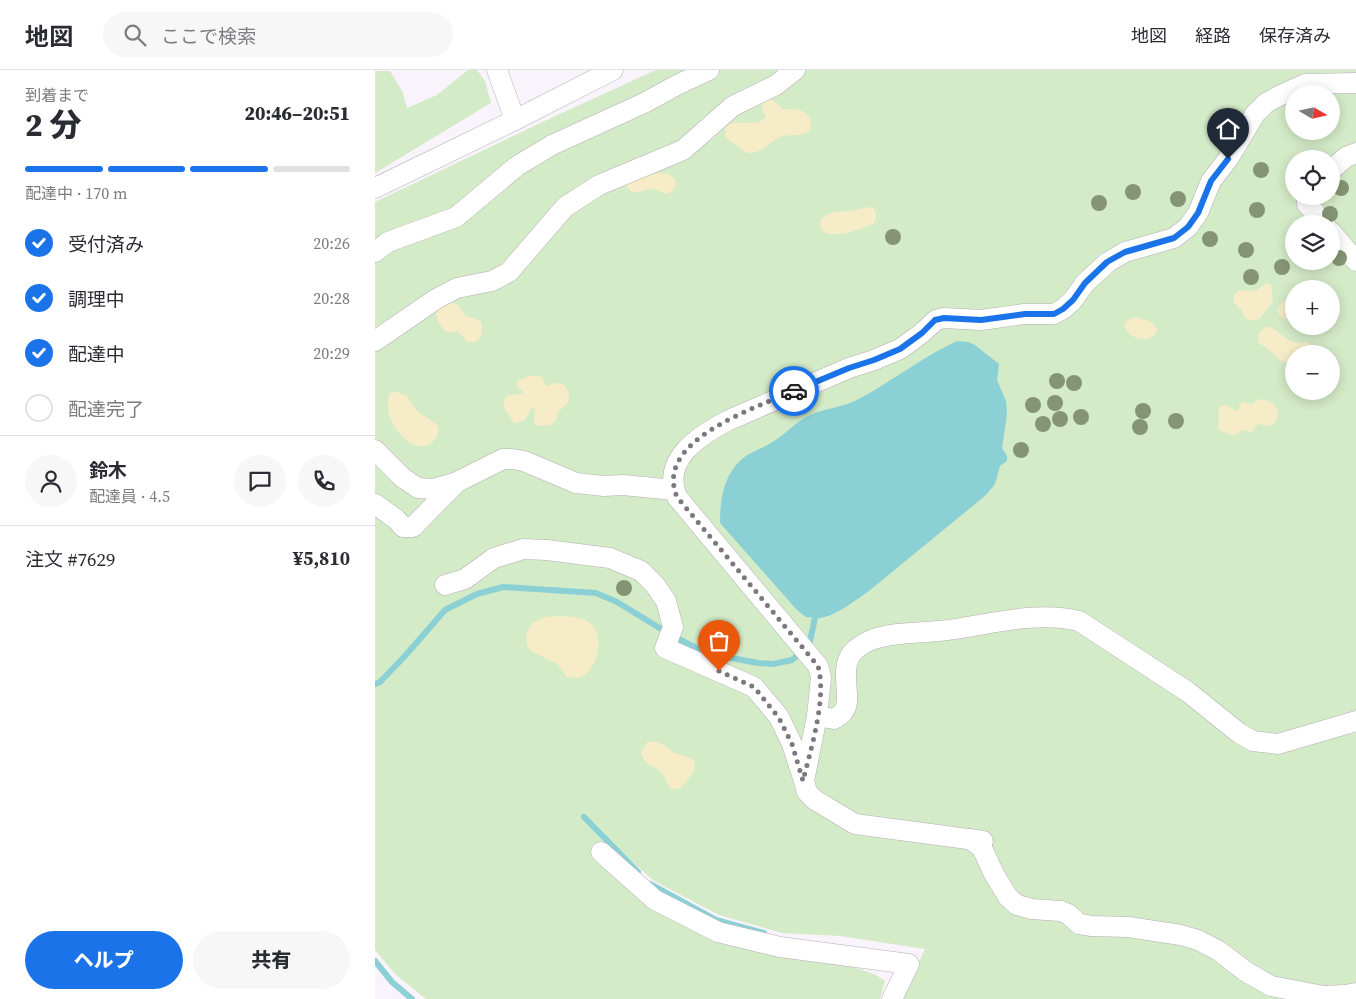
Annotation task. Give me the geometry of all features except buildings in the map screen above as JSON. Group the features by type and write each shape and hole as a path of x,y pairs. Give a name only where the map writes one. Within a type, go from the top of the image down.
{"street":[{"path":"497,70 515,120"},
{"path":"375,188 613,70"},
{"path":"375,252 388,242 456,216 517,166 552,145 644,104 677,85 709,70"},
{"path":"375,341 436,299 457,288 492,281 503,276 509,272 565,207 599,185 683,150 733,106 776,84 795,70"},
{"path":"803,781 817,716 821,677 818,666 681,502 674,490 672,480 677,464 685,450 713,429 849,368 900,349 922,333 935,320 944,318 981,320 1025,314 1054,314 1073,300 1085,283 1107,262 1125,252 1174,238 1188,227 1198,213 1211,181 1228,159 1255,114 1266,103 1305,84 1356,83"},
{"path":"1340,162 1346,157 1356,153"},
{"path":"1308,205 1317,215"},
{"path":"1340,242 1356,261"},
{"path":"375,450 403,478 418,488 433,489 457,482 503,459 512,459 533,464 576,483 674,490"},
{"path":"375,504 403,526 413,527 457,482"},
{"path":"445,585 465,579 494,558 523,549 610,558 641,571 655,585 666,601 671,633 665,648 754,687 779,718 792,744 807,792 815,800 855,824 980,841 994,874 1008,896 1017,905 1032,909 1061,911 1068,914 1079,924 1128,927 1181,935 1198,940 1219,951 1245,971 1271,986 1324,996 1345,996 1356,993"},
{"path":"817,716 834,719 844,711 847,701 845,680 847,663 853,653 863,643 891,634 939,631 1029,617 1047,617 1079,621 1188,692 1239,733 1253,741 1278,744 1356,721"},
{"path":"601,852 655,900 718,932 780,947 909,964 892,999"}],"green space":[{"path":"468,70 477,70 485,81 491,103 375,173 375,71 390,71 402,91 407,108 437,95"},
{"path":"656,70 1356,70 1356,999 901,999 925,949 840,936 782,933 719,915 654,881 608,840 592,857 649,908 714,941 846,964 876,975 885,981 880,999 426,999 395,974 375,950 375,202"}],"sand":[{"path":"766,100 772,100 783,109 795,109 805,113 811,119 811,130 799,135 780,137 758,151 749,153 725,136 726,129 734,123 754,123 766,117 762,105"},
{"path":"640,170 650,173 669,174 676,181 675,187 667,194 651,188 638,192 632,191 626,186 625,182"},
{"path":"869,207 873,208 876,212 876,220 873,224 838,234 825,232 820,228 820,221 827,214"},
{"path":"1266,283 1271,285 1273,301 1259,319 1251,321 1245,318 1241,309 1234,303 1234,295 1239,290 1256,291"},
{"path":"446,299 458,305 465,316 481,322 482,331 478,340 467,342 458,331 450,333 441,326 437,319 437,307"},
{"path":"1285,300 1285,319 1278,313 1277,310"},
{"path":"1136,317 1152,322 1157,329 1151,338 1136,338 1127,331 1124,326 1126,321"},
{"path":"1265,327 1271,328 1288,340 1300,343 1308,342 1312,345 1285,345 1285,362 1281,361 1258,342 1259,333"},
{"path":"530,376 541,377 546,386 555,383 562,384 568,392 569,402 558,412 556,420 551,425 537,426 534,423 535,410 532,408 524,421 514,423 503,406 506,396 524,393 516,383"},
{"path":"393,391 406,395 418,412 435,423 439,428 434,440 427,446 417,446 399,433 392,421 388,408 389,394"},
{"path":"1259,399 1270,401 1278,409 1276,421 1271,426 1258,424 1252,432 1243,430 1235,435 1219,430 1218,411 1222,406 1226,405 1236,411 1243,402 1252,404"},
{"path":"559,616 583,619 595,628 598,643 596,659 593,666 583,676 567,677 557,664 531,651 527,645 526,636 532,623 545,617"},
{"path":"647,742 661,744 672,752 691,758 694,761 695,770 682,787 671,788 664,775 645,761 641,752"}],"water":[{"path":"957,341 975,345 999,364 997,380 1006,401 1007,414 1002,448 1007,456 1007,461 1000,466 995,484 986,495 869,591 831,615 821,618 806,617 797,610 720,523 722,498 726,481 735,466 744,457 776,440 803,419 855,401 930,355"}],"waterway":[{"path":"375,684 380,682 405,656 445,610 477,594 503,587 596,593 617,602 698,649 758,663 773,664 792,660 806,648 810,641 815,618"},
{"path":"584,817 638,872"},
{"path":"650,884 716,920 764,933"},
{"path":"375,961 392,982 412,999"}],"way so far":[{"path":"719,671 754,687 779,718 792,744 803,781 817,716 821,677 818,666 677,497 672,480 677,464 685,450 713,429 794,391"}],"route":[{"path":"794,391 900,349 922,333 935,320 944,318 981,320 1025,314 1054,314 1073,300 1085,283 1107,262 1125,252 1174,238 1188,227 1198,213 1211,181 1228,159"}]}
